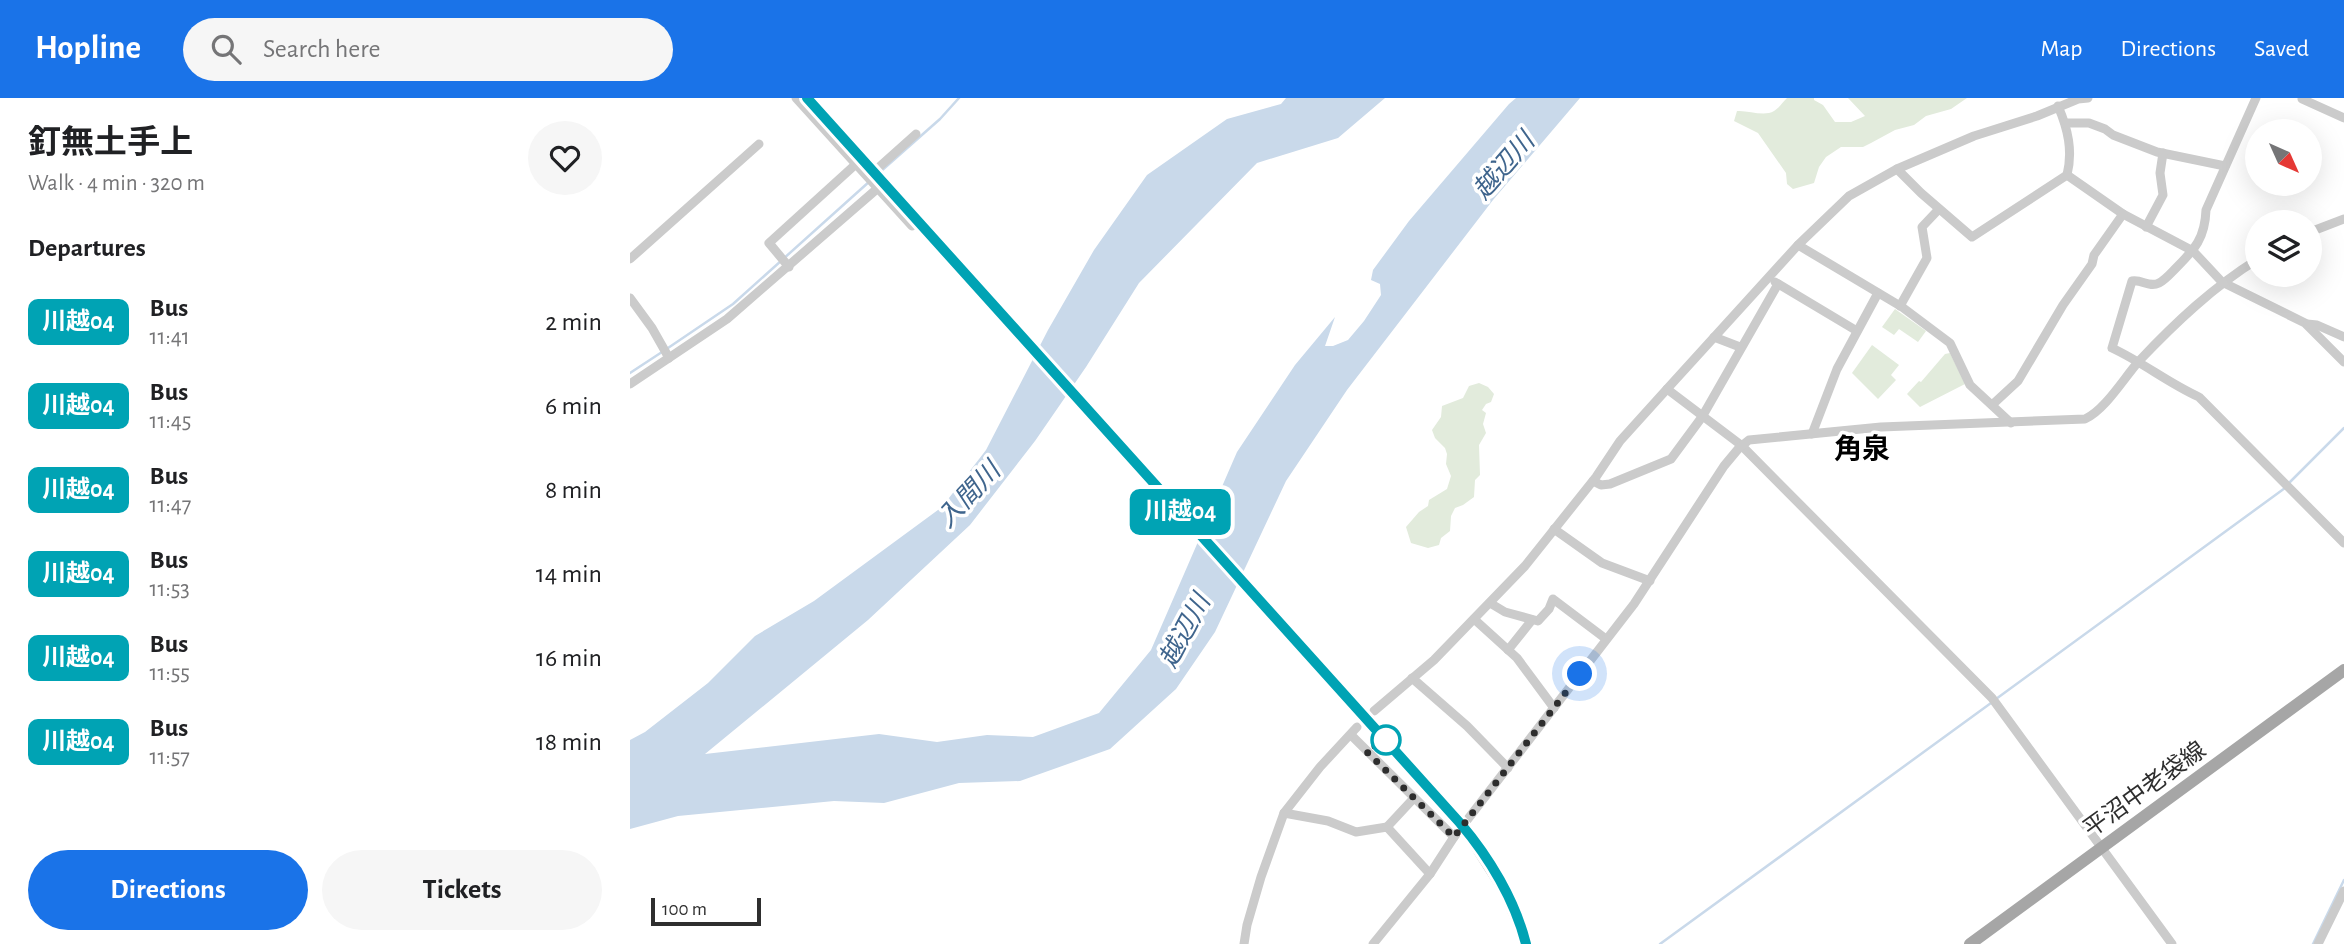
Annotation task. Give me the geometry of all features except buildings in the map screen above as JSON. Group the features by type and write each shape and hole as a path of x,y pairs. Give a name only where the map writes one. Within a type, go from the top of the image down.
{"main road":[{"path":"807,98 1463,826 1500,881 1527,944"},
{"name":"平沼中老袋線","path":"1970,944 2344,670"}],"street":[{"path":"796,98 912,226"},
{"path":"815,98 842,130 845,136 844,151"},
{"path":"1374,711 1474,619 1525,566 1620,441 1798,245 1849,197 1897,169 1974,136 2088,98"},
{"path":"2256,98 2224,166 2206,210 2205,229 2193,251 2157,284 2132,281 2112,348 2140,361 2175,386 2199,397 2209,405 2344,543"},
{"path":"2302,99 2344,118"},
{"path":"2059,106 2070,148 2067,176"},
{"path":"2065,123 2089,123 2113,135 2163,153 2224,166"},
{"path":"868,177 916,134"},
{"path":"630,259 759,144"},
{"path":"2146,228 2163,195 2160,173 2163,153"},
{"path":"789,267 769,243 856,164"},
{"path":"1897,169 1972,237 2067,176"},
{"path":"2067,176 2146,228 2193,251 2222,282 2306,324 2344,362"},
{"path":"630,384 727,319 878,188"},
{"path":"1900,306 1927,258 1922,227 1939,209"},
{"path":"1992,405 2018,381 2063,305 2123,214"},
{"path":"2322,227 2344,219"},
{"path":"1798,245 1900,306 1950,343 1970,385 2011,423"},
{"path":"1373,944 1430,874 1454,837 1650,581 1724,466 1741,445 1749,440 1881,427 2085,419 2092,416 2177,322 2222,282 2245,267"},
{"path":"1768,278 1857,331"},
{"path":"1592,481 1601,485 1610,484 1667,462 1702,416 1778,284"},
{"path":"1812,434 1837,369 1878,293"},
{"path":"630,298 670,358"},
{"path":"2306,324 2317,325 2344,337"},
{"path":"1714,337 1740,347"},
{"path":"1667,388 1741,445 1992,698 2172,944"},
{"path":"1554,529 1602,563 1650,581"},
{"path":"1490,603 1505,612 1538,621 1553,599 1606,639"},
{"path":"1474,619 1517,658 1554,708"},
{"path":"1507,650 1532,620"},
{"path":"1412,678 1467,726 1508,768"},
{"path":"1244,944 1254,901 1284,813 1320,766 1354,731 1414,798 1454,837"},
{"path":"1284,813 1328,821 1356,832 1387,827 1414,798"},
{"path":"1387,827 1430,874"},
{"path":"2318,944 2344,891"}],"green space":[{"path":"1787,98 1814,98 1823,105 1835,122 1851,122 1865,116 1848,98 1967,98 1951,109 1926,116 1914,125 1895,130 1863,147 1841,147 1826,157 1819,167 1814,183 1793,189 1787,184 1786,173 1758,133 1734,121 1737,111 1770,113"},
{"path":"1895,309 1926,331 1918,342 1899,329 1894,335 1882,327"},
{"path":"1872,345 1899,365 1891,375 1896,380 1878,399 1852,373"},
{"path":"1950,353 1965,384 1920,407 1907,394 1945,354"},
{"path":"1479,383 1494,394 1491,402 1482,410 1486,413 1483,424 1486,433 1479,445 1480,475 1475,480 1474,497 1455,508 1451,516 1450,531 1441,538 1439,545 1428,548 1411,543 1406,527 1428,506 1429,500 1447,489 1451,476 1446,464 1445,448 1435,438 1432,430 1441,417 1442,406 1463,398 1469,386"}],"water":[{"path":"1286,98 1385,98 1338,138 1257,163 1139,283 1035,441 970,525 868,620 705,754 879,734 937,742 987,735 1033,737 1099,713 1151,650 1237,452 1295,365 1335,317 1325,346 1348,340 1364,321 1381,295 1380,284 1371,280 1373,270 1409,221 1509,104 1516,98 1580,98 1493,200 1347,390 1286,481 1215,632 1176,689 1110,749 1020,781 959,783 884,803 834,801 678,816 630,829 630,740 645,732 708,683 755,636 814,601 942,507 986,450 1048,330 1094,250 1147,175 1227,119 1281,104"}],"waterway":[{"path":"880,172 940,119 959,98"},
{"path":"668,348 733,304 870,181"},
{"path":"630,373 662,352"},
{"path":"2289,483 2344,428"},
{"path":"1996,699 2285,488"},
{"path":"1660,944 1991,703"},
{"path":"2313,944 2344,880"}],"bus line":[{"name":"川越04","path":"807,98 1460,823 1505,891 1526,944"}],"district":[{"name":"角泉","path":"1862,450"}],"route":[{"path":"1386,740 1366,751 1454,837 1580,674"}],"water label":[{"name":"越辺川","path":"1504,166"},
{"name":"入間川","path":"969,495"},
{"name":"越辺川","path":"1185,631"}]}
